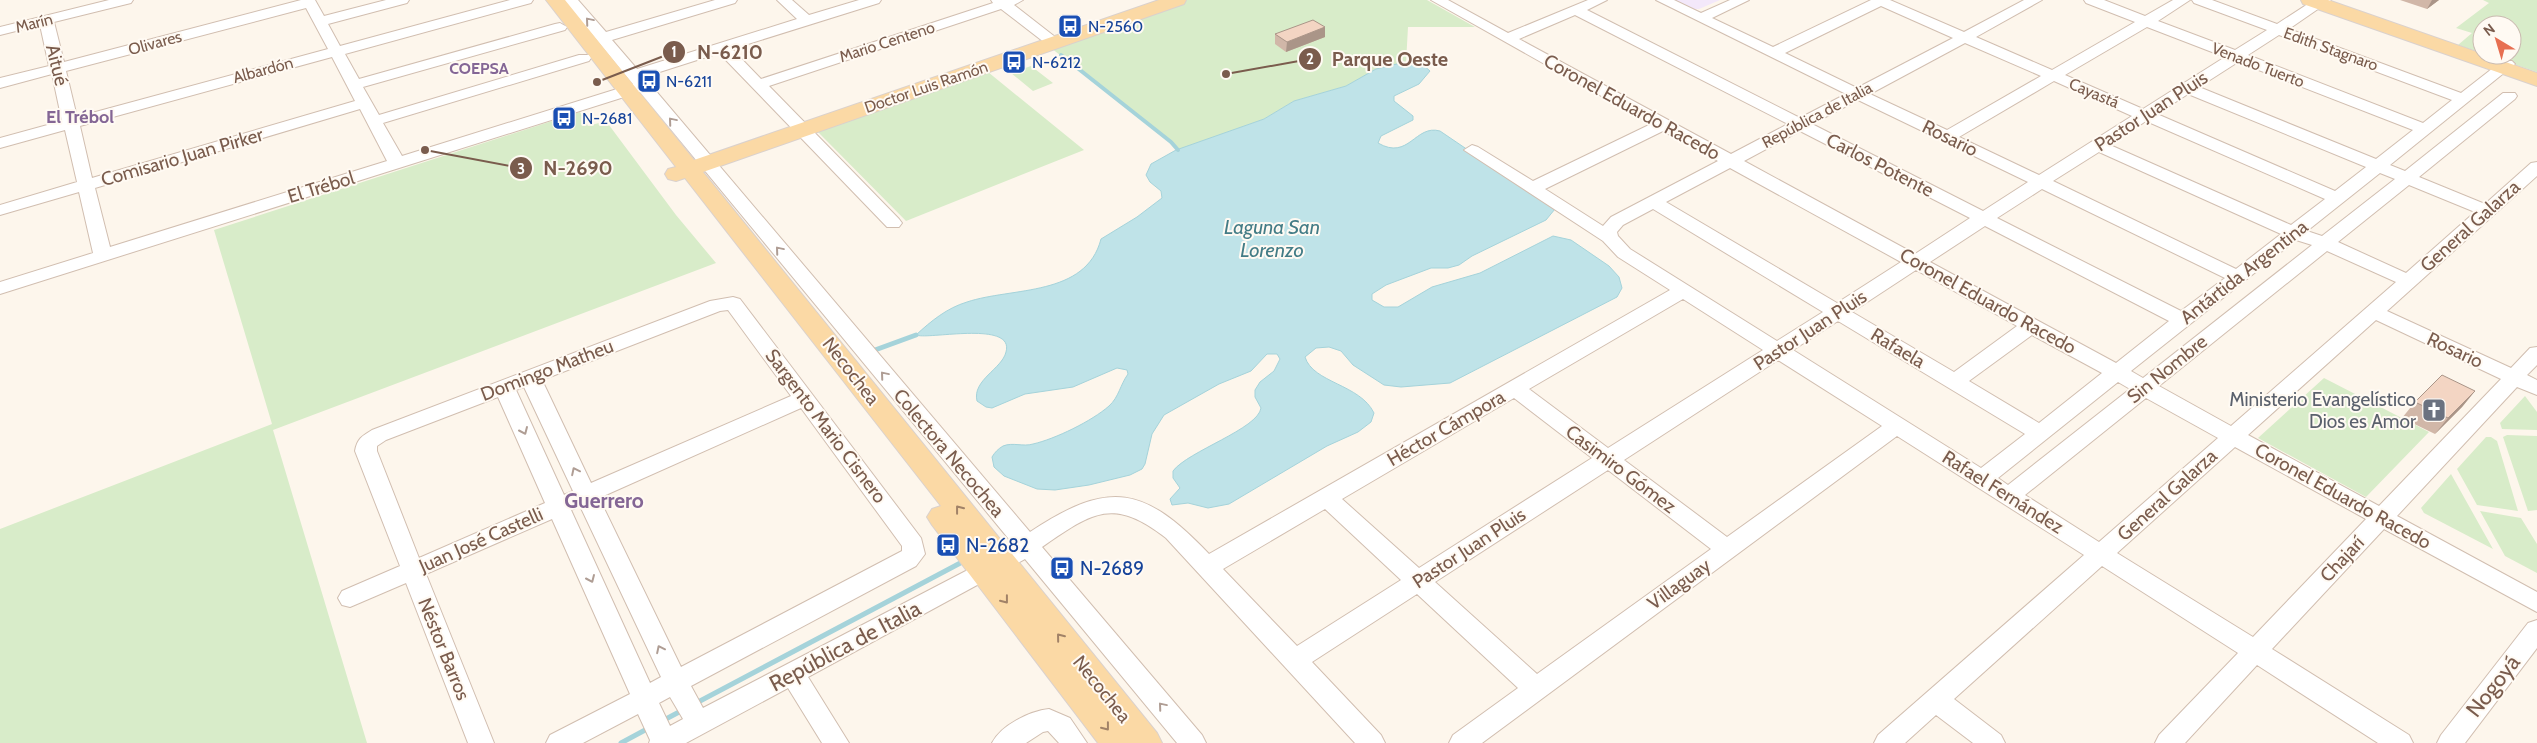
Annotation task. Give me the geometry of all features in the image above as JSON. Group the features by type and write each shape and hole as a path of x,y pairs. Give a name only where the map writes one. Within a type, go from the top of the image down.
{"main road":[{"name":"Necochea","path":"538,0 584,58 629,86"},
{"name":"Necochea","path":"554,0 629,86 992,568 1118,743"},
{"name":"Doctor Luis Ramón","path":"1051,40 1154,0"},
{"name":"Doctor Luis Ramón","path":"688,166 1051,40 1177,0"},
{"path":"2320,1 2505,66 2537,75"},
{"path":"2505,66 2537,80"},
{"name":"Necochea","path":"992,568 1145,743"}],"street":[{"name":"Marín","path":"0,31 126,0"},
{"path":"320,22 402,0"},
{"name":"Albardón","path":"0,142 526,0"},
{"path":"571,0 603,38 629,86"},
{"path":"678,0 690,12"},
{"path":"603,38 730,0"},
{"path":"784,0 807,21"},
{"name":"El Trébol","path":"0,288 398,163 629,86 722,47 874,0"},
{"path":"1508,38 1600,0"},
{"name":"Rosario","path":"1662,0 2238,277"},
{"path":"1701,18 1742,0"},
{"path":"1773,53 1880,0"},
{"name":"Cayastá","path":"1880,0 2337,198"},
{"name":"República de Italia","path":"1609,237 1608,231 1617,221 2035,0"},
{"name":"Venado Tuerto","path":"2091,0 2425,129"},
{"path":"1947,137 2183,0"},
{"name":"Edith Stagnaro","path":"2198,0 2464,99"},
{"path":"309,1 398,163"},
{"name":"Olivares","path":"0,83 309,1"},
{"path":"1006,1 1051,40"},
{"name":"Mario Centeno","path":"758,85 1006,1"},
{"name":"Pastor Juan Pluis","path":"1295,660 2278,30 2320,1"},
{"name":"Coronel Eduardo Racedo","path":"1448,2 1508,38 2382,517 2537,604"},
{"name":"Carlos Potente","path":"1576,10 2183,320"},
{"name":"Aitué","path":"46,20 103,256"},
{"path":"355,85 560,27"},
{"path":"722,47 892,222"},
{"path":"374,121 584,58"},
{"name":"Antártida Argentina","path":"1982,479 2505,66"},
{"path":"2187,88 2488,211"},
{"name":"Sin Nombre","path":"2009,496 2509,96"},
{"name":"Comisario Juan Pirker","path":"0,210 365,103"},
{"path":"1532,188 1664,124"},
{"path":"2098,145 2294,233 2325,243 2409,281"},
{"name":"Rafael Fernández","path":"1472,150 1609,237 1624,253 1683,291 2400,743"},
{"name":"Colectora Necochea","path":"688,166 1027,546 1193,743"},
{"name":"General Galarza","path":"1888,743 2537,167"},
{"name":"Rafaela","path":"1652,202 2040,433"},
{"name":"Héctor Cámpora","path":"1208,566 1683,291"},
{"name":"Domingo Matheu","path":"366,443 374,437 717,305 730,302"},
{"name":"Sargento Mario Cisnero","path":"676,682 903,563 914,554 915,547 737,306 730,302"},
{"name":"Rosario","path":"2374,312 2537,388"},
{"path":"1954,382 2032,325"},
{"name":"Chajarí","path":"2168,743 2537,353"},
{"path":"530,377 676,682 698,723"},
{"path":"504,387 663,742"},
{"name":"Casimiro Gómez","path":"1514,388 1727,550"},
{"name":"Juan José Castelli","path":"350,598 805,398"},
{"name":"Villaguay","path":"1462,743 1897,425"},
{"name":"Néstor Barros","path":"366,443 366,451 481,743"},
{"path":"1326,497 1536,689"},
{"name":"República de Italia","path":"663,742 992,568 1090,510 1102,506 1124,505 1152,515 1174,532 1208,566 1372,743"},
{"name":"Nogoyá","path":"2450,743 2537,630"},
{"path":"793,674 836,743"},
{"path":"559,743 676,682"},
{"path":"1936,700 1992,743"},
{"path":"1005,743 1039,722 1050,720 1059,724 1074,743"}],"shaded area":[{"path":"1674,0 1720,0 1699,9 1692,9"}],"green space":[{"path":"1187,0 1427,0 1475,27 1408,27 1406,63 1376,69 1346,86 1294,101 1264,119 1178,150 1171,142 1051,48"},
{"path":"2483,0 2537,0 2537,72 2516,65 2522,65 2522,15 2473,15 2489,3"},
{"path":"2472,16 2472,33 2456,28"},
{"path":"2472,33 2472,50 2458,45"},
{"path":"1031,66 1053,83 1033,91 1011,73"},
{"path":"988,72 1084,150 906,221 818,132"},
{"path":"580,112 588,126 606,121 676,215 716,263 273,430 367,743 0,743 0,529 272,424 214,230"},
{"path":"2324,378 2429,432 2366,497 2258,438"},
{"path":"2525,396 2537,412 2537,430 2502,429 2500,423"},
{"path":"2507,435 2537,436 2537,510 2528,511 2503,437"},
{"path":"2486,437 2491,437 2497,441 2518,511 2477,505 2457,469"},
{"path":"2451,474 2493,549 2424,513 2421,508"},
{"path":"2480,511 2521,518 2537,544 2537,573 2505,556"}],"water":[{"name":"Laguna San Lorenzo","path":"1401,63 1422,64 1430,71 1419,84 1394,96 1394,101 1413,116 1413,120 1381,136 1378,143 1397,148 1424,132 1431,130 1440,131 1555,209 1546,220 1472,256 1459,265 1448,268 1431,268 1386,285 1372,294 1372,300 1384,307 1398,307 1432,287 1480,273 1553,236 1571,240 1609,266 1619,277 1622,288 1617,297 1450,383 1401,387 1384,385 1353,365 1341,351 1329,347 1316,348 1305,357 1310,366 1317,373 1348,389 1367,403 1374,413 1371,422 1358,432 1327,446 1229,504 1208,508 1188,503 1172,505 1170,499 1180,488 1173,478 1173,471 1181,463 1236,432 1257,416 1261,408 1255,397 1255,390 1260,382 1274,371 1280,359 1277,354 1267,354 1251,371 1219,384 1164,415 1152,434 1145,464 1142,469 1130,475 1089,485 1055,490 1037,489 1004,476 994,467 992,457 1003,446 1010,444 1029,445 1042,442 1073,429 1102,412 1115,399 1128,374 1127,370 1117,368 1073,387 1025,394 992,408 986,407 977,401 977,394 983,381 1003,358 1006,352 1005,342 997,337 985,334 916,335 940,316 967,302 985,297 1045,287 1064,280 1080,271 1093,258 1101,239 1137,217 1162,198 1161,191 1150,182 1146,175 1151,164 1176,150 1264,119 1294,101 1346,86 1376,69"}],"building":[{"path":"1313,20 1325,27 1287,42 1275,34"},
{"path":"2442,375 2475,391 2448,418 2415,402"}],"waterway":[{"path":"1061,55 1171,142 1178,150"},
{"path":"875,350 916,335"},
{"path":"700,701 966,560"},
{"path":"664,720 681,711"},
{"path":"621,743 647,729"}],"place":[{"name":"N-2560","path":"1070,26"},
{"name":"N-6212","path":"1014,62"},
{"name":"Parque Oeste","path":"1226,74"},
{"name":"N-6211","path":"649,81"},
{"name":"N-6210","path":"597,82"},
{"name":"N-2681","path":"564,118"},
{"name":"N-2690","path":"425,150"},
{"name":"Ministerio Evangelístico Dios es Amor","path":"2434,410"},
{"name":"N-2682","path":"948,545"},
{"name":"N-2689","path":"1062,568"}],"district":[{"name":"COEPSA","path":"479,68"},
{"name":"El Trébol","path":"80,117"},
{"name":"Guerrero","path":"604,500"}]}
